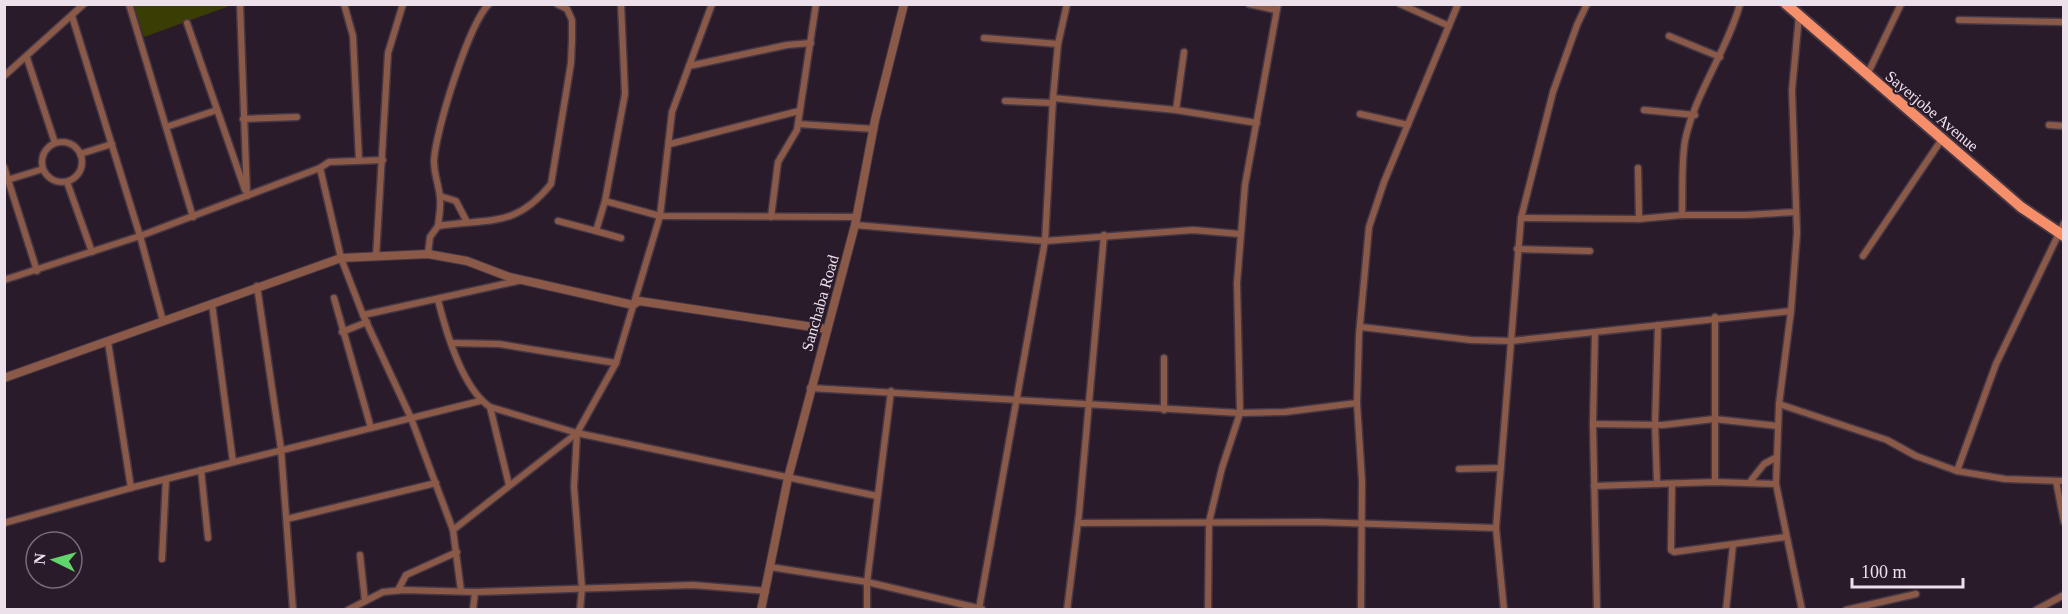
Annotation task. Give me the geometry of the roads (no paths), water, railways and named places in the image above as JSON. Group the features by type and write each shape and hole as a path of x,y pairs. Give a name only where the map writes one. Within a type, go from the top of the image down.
{"main road":[{"name":"Sayerjobe Avenue","path":"1786,4 2021,207 2062,231"}],"street":[{"path":"4,76 27,58 84,4"},
{"path":"129,4 193,217"},
{"path":"240,4 247,196"},
{"path":"344,4 353,36 358,160"},
{"path":"376,257 388,53 403,4"},
{"path":"428,254 430,237 438,226 440,196 434,178 437,141 465,52 482,11 489,4"},
{"path":"438,226 509,218 539,199 551,184 571,63 572,40 572,20 567,9 557,4"},
{"path":"596,231 605,201 625,94 621,4"},
{"path":"453,530 577,433 616,363 660,216 672,112 712,4"},
{"path":"771,217 778,162 797,130 816,4"},
{"name":"Sanchaba Road","path":"761,609 788,478 856,221 874,129 904,4"},
{"path":"770,567 867,582 981,609 1045,241 1058,44 1067,4"},
{"path":"1208,609 1209,522 1222,468 1240,413 1237,283 1245,185 1277,7 1249,4"},
{"path":"1400,4 1449,26"},
{"path":"1361,609 1363,524 1357,403 1369,227 1458,4"},
{"path":"1504,609 1496,528 1521,218 1553,92 1587,4"},
{"path":"1682,215 1686,141 1709,75 1732,33 1740,4"},
{"path":"1867,75 1901,4"},
{"path":"72,16 140,236 163,321"},
{"path":"1799,16 1792,90 1797,212 1791,311 1779,404 1776,484 1802,609"},
{"path":"1959,20 2064,22"},
{"path":"187,23 247,196"},
{"path":"1669,36 1720,57"},
{"path":"984,38 1058,44"},
{"path":"689,66 787,45 811,43"},
{"path":"1176,110 1184,52"},
{"path":"27,58 55,143"},
{"path":"1005,101 1053,100 1176,110 1257,123"},
{"path":"166,127 218,110"},
{"path":"1644,110 1695,115"},
{"path":"669,144 799,111"},
{"path":"1360,114 1408,125"},
{"path":"243,119 297,117"},
{"path":"798,124 874,129"},
{"path":"2049,125 2064,126"},
{"path":"1863,256 1941,139"},
{"path":"55,143 68,143 80,154 81,169 67,182 54,181 43,169 45,151 55,143"},
{"path":"80,154 112,144"},
{"path":"4,280 37,271 193,217 320,168 329,162 383,160"},
{"path":"4,167 37,271"},
{"path":"320,168 341,258 365,319 411,418 453,530 460,591"},
{"path":"1638,168 1639,219"},
{"path":"7,181 43,169"},
{"path":"67,182 92,252"},
{"path":"440,196 456,201 467,222"},
{"path":"605,201 660,216 771,217 856,221 1045,241 1193,230 1240,234"},
{"path":"1521,218 1639,219 1682,215 1797,212"},
{"path":"558,221 621,238"},
{"path":"1957,471 1996,364 2062,231"},
{"path":"1066,609 1078,522 1104,235"},
{"path":"1517,249 1590,251"},
{"path":"4,378 257,286 341,258 428,254 467,261 522,280 633,305 639,301 696,308 826,330"},
{"path":"342,332 365,319 522,280"},
{"path":"257,286 281,449 292,609"},
{"path":"334,298 371,428"},
{"path":"438,300 451,343 480,401 489,407 577,433 781,474 788,478 877,496"},
{"path":"212,304 233,462"},
{"path":"1361,327 1471,340 1511,341 1595,333 1715,317 1791,311"},
{"path":"1715,317 1715,482"},
{"path":"1657,484 1655,424 1658,325"},
{"path":"1595,333 1593,424 1597,609"},
{"path":"108,342 131,488"},
{"path":"451,343 499,344 616,363"},
{"path":"1164,358 1164,410"},
{"path":"810,388 1088,402 1164,410 1240,413 1285,412 1357,403"},
{"path":"867,609 867,582 891,392"},
{"path":"4,523 281,449 480,401"},
{"path":"1779,404 1887,440 1916,456 1957,471 2005,479 2060,481 2064,522"},
{"path":"489,407 509,485"},
{"path":"1593,424 1655,424 1714,420 1778,426"},
{"path":"577,433 574,487 582,588 580,609"},
{"path":"1749,483 1764,464 1777,457"},
{"path":"1459,469 1501,468"},
{"path":"201,470 208,538"},
{"path":"162,559 166,479"},
{"path":"1594,486 1715,482 1776,484"},
{"path":"287,519 436,483"},
{"path":"1672,484 1671,550 1674,552 1786,537"},
{"path":"1078,522 1363,524 1496,528"},
{"path":"1726,609 1733,545"},
{"path":"398,590 406,575 457,552"},
{"path":"360,555 365,601"},
{"path":"348,609 383,592 398,590 475,592 693,585 766,591"},
{"path":"473,609 475,592"},
{"path":"1846,609 1916,594"},
{"path":"2036,609 2064,595"}]}
